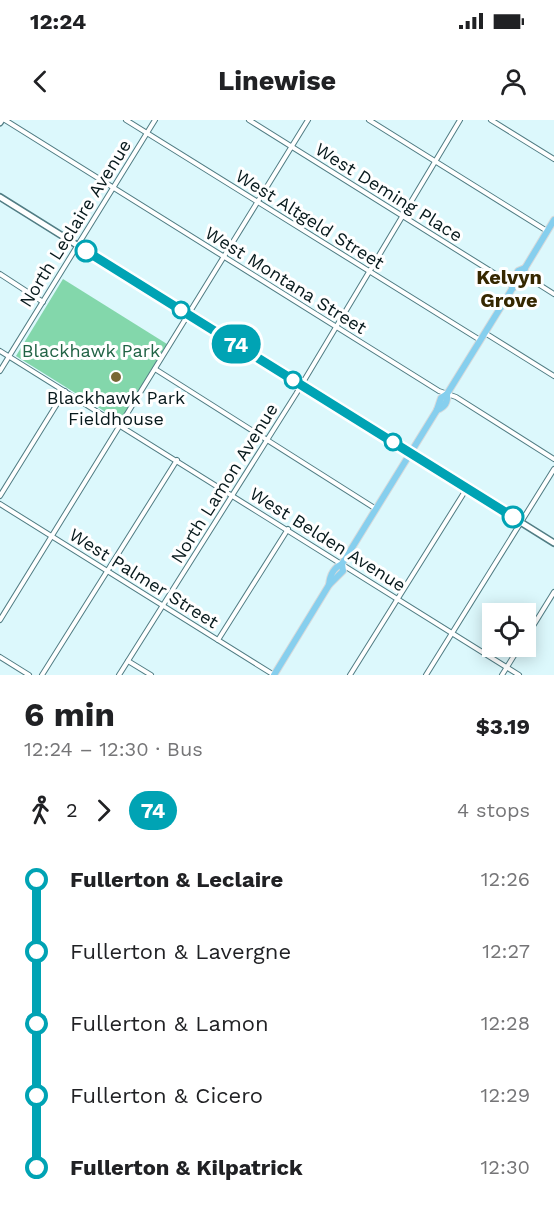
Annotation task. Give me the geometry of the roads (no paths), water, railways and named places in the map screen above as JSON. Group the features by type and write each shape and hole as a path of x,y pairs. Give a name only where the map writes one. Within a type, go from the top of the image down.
{"main road":[{"path":"0,197 554,543"},
{"path":"274,675 329,585 343,571 342,564 437,410 443,408 448,400 447,394 513,287 518,271 525,272 554,220"}],"street":[{"name":"West Altgeld Street","path":"126,120 480,340"},
{"name":"North Leclaire Avenue","path":"0,371 155,120"},
{"name":"West Deming Place","path":"249,120 513,287"},
{"path":"0,620 308,120"},
{"path":"369,120 548,231"},
{"name":"North Lamon Avenue","path":"119,675 267,440 460,120"},
{"path":"491,120 554,159"},
{"name":"West Montana Street","path":"2,121 554,459"},
{"path":"525,272 554,294"},
{"path":"0,274 43,302"},
{"path":"485,333 554,376"},
{"name":"West Belden Avenue","path":"0,351 519,675"},
{"path":"155,369 376,509"},
{"path":"0,496 65,392"},
{"path":"42,675 177,460"},
{"path":"426,675 554,469"},
{"path":"350,675 467,488"},
{"name":"West Palmer Street","path":"0,504 274,675"},
{"path":"218,640 288,530"},
{"path":"536,621 554,592"},
{"path":"0,657 29,675"},
{"path":"502,675 513,657"},
{"path":"128,661 151,675"}],"place":[{"name":"Blackhawk Park Fieldhouse","path":"116,377"}],"district":[{"name":"Kelvyn Grove","path":"509,288"}],"park label":[{"name":"Blackhawk Park","path":"91,350"}]}
